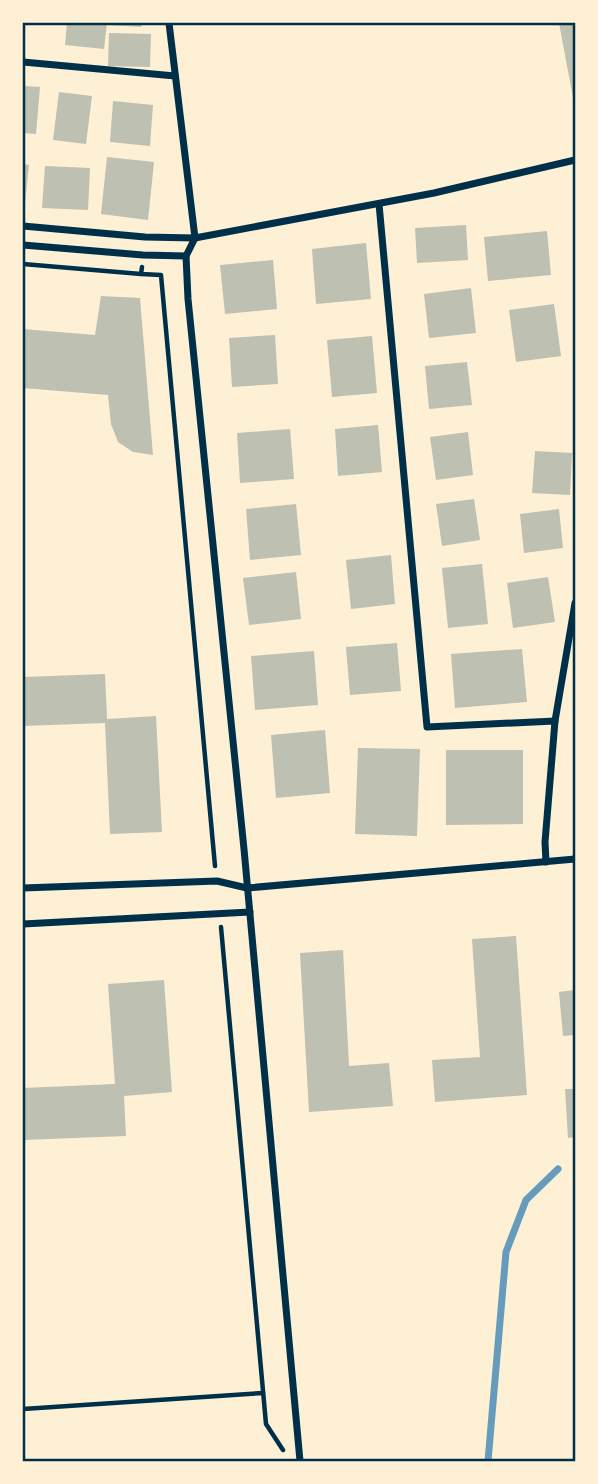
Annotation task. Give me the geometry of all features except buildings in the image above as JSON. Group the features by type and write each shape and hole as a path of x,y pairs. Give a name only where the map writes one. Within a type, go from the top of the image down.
{"street":[{"path":"169,23 195,237 186,256 188,299 250,912 300,1461"},
{"path":"23,62 175,76"},
{"path":"23,226 145,237 195,237 434,194 575,160 575,167"},
{"path":"379,204 427,727 555,721"},
{"path":"23,245 186,256"},
{"path":"546,862 544,842 555,721 575,603"},
{"path":"23,888 217,881 247,888 575,859"},
{"path":"23,924 250,912"}],"path":[{"path":"141,274 143,255"},
{"path":"23,264 161,275"},
{"path":"23,1409 263,1393"}],"waterway":[{"path":"488,1461 506,1252 526,1200 558,1169"}]}
